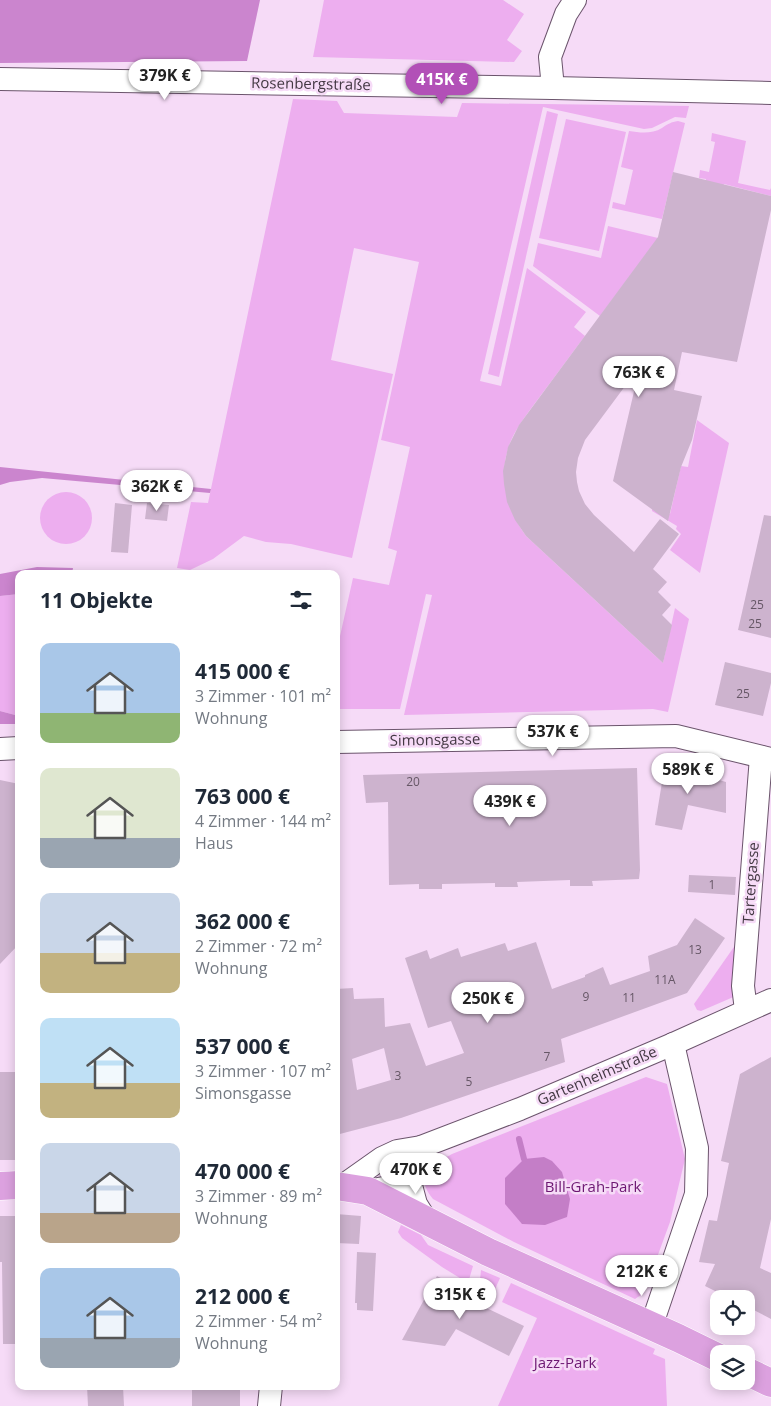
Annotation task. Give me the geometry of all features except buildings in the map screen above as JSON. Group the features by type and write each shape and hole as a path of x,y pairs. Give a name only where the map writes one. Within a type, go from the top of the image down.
{"main road":[{"path":"0,1186 15,1185"},
{"path":"340,1186 368,1191 488,1252 710,1354"},
{"path":"755,1375 771,1383"}],"street":[{"path":"553,88 550,57 566,14 575,0"},
{"name":"Rosenbergstraße","path":"0,80 771,92"},
{"name":"Simonsgasse","path":"340,742 676,736 766,758"},
{"path":"0,749 15,748"},
{"name":"Tartergasse","path":"746,1010 743,986 766,758"},
{"name":"Gartenheimstraße","path":"340,1185 382,1158 397,1151 421,1147 520,1109 771,1000"},
{"path":"651,1327 696,1194 697,1148 673,1044"},
{"path":"421,1147 409,1178 416,1204 426,1220"},
{"path":"368,1191 394,1186 409,1178"},
{"path":"269,1406 271,1390"}],"green space":[{"path":"324,0 503,0 524,14 507,40 522,51 514,62 313,57"},
{"path":"293,99 337,101 344,113 457,117 462,103 689,106 686,118 675,117 652,128 644,129 543,107 480,381 501,386 527,268 586,312 574,327 585,336 526,416 510,442 504,469 507,497 518,524 526,536 663,663 675,608 689,619 668,712 653,709 404,715 432,595 426,594 400,709 340,709 340,636 353,578 389,585 397,551 388,548 410,447 381,440 419,262 354,248 331,360 393,374 352,558 291,544 266,542 244,536 213,559 190,570 177,568 191,502 208,503"},
{"path":"547,111 558,114 499,377 488,374"},
{"path":"566,119 626,132 599,251 539,238"},
{"path":"678,121 685,123 662,219 612,208 613,202 625,205 633,170 621,167 629,131 650,132"},
{"path":"712,133 746,141 738,183 770,190 771,188 771,196 724,184 722,192 704,189 706,179 699,178 700,170 709,172 715,142 711,141"},
{"path":"608,226 658,238 600,316 533,266 538,243 601,258"},
{"path":"697,420 729,443 700,573 670,550 681,534 676,529 677,526 652,511 653,502 670,514 681,466 688,467"},
{"path":"66,492 76,494 84,500 90,508 92,518 90,528 84,536 76,542 66,544 56,542 48,536 42,528 40,518 42,508 48,500 56,494"},
{"path":"15,594 15,715 0,711 0,596"},
{"path":"736,944 738,995 701,1011 697,1010 694,1004"},
{"name":"Bill-Grah-Park","path":"646,1077 667,1084 685,1159 670,1222 644,1293 635,1299 514,1242 433,1199 427,1191 425,1177 428,1172 438,1162 452,1154"},
{"path":"401,1225 421,1235 428,1245 473,1266 468,1283 402,1238 398,1232"},
{"path":"481,1270 500,1278 492,1296 479,1289"},
{"name":"Jazz-Park","path":"511,1283 655,1349 653,1354 665,1359 667,1406 498,1406 537,1318 502,1302"}],"shaded area":[{"path":"0,0 260,0 247,61 0,63"},
{"path":"0,467 211,489 210,493 42,478 0,485"},
{"path":"37,567 73,568 73,570 21,570"},
{"path":"15,571 15,594 0,596 0,574"},
{"path":"0,711 15,715 15,724 0,724"},
{"path":"544,1157 552,1161 562,1172 570,1199 567,1217 545,1225 522,1224 505,1204 505,1178 524,1159"}],"waterway":[{"path":"519,1139 524,1159"}]}
